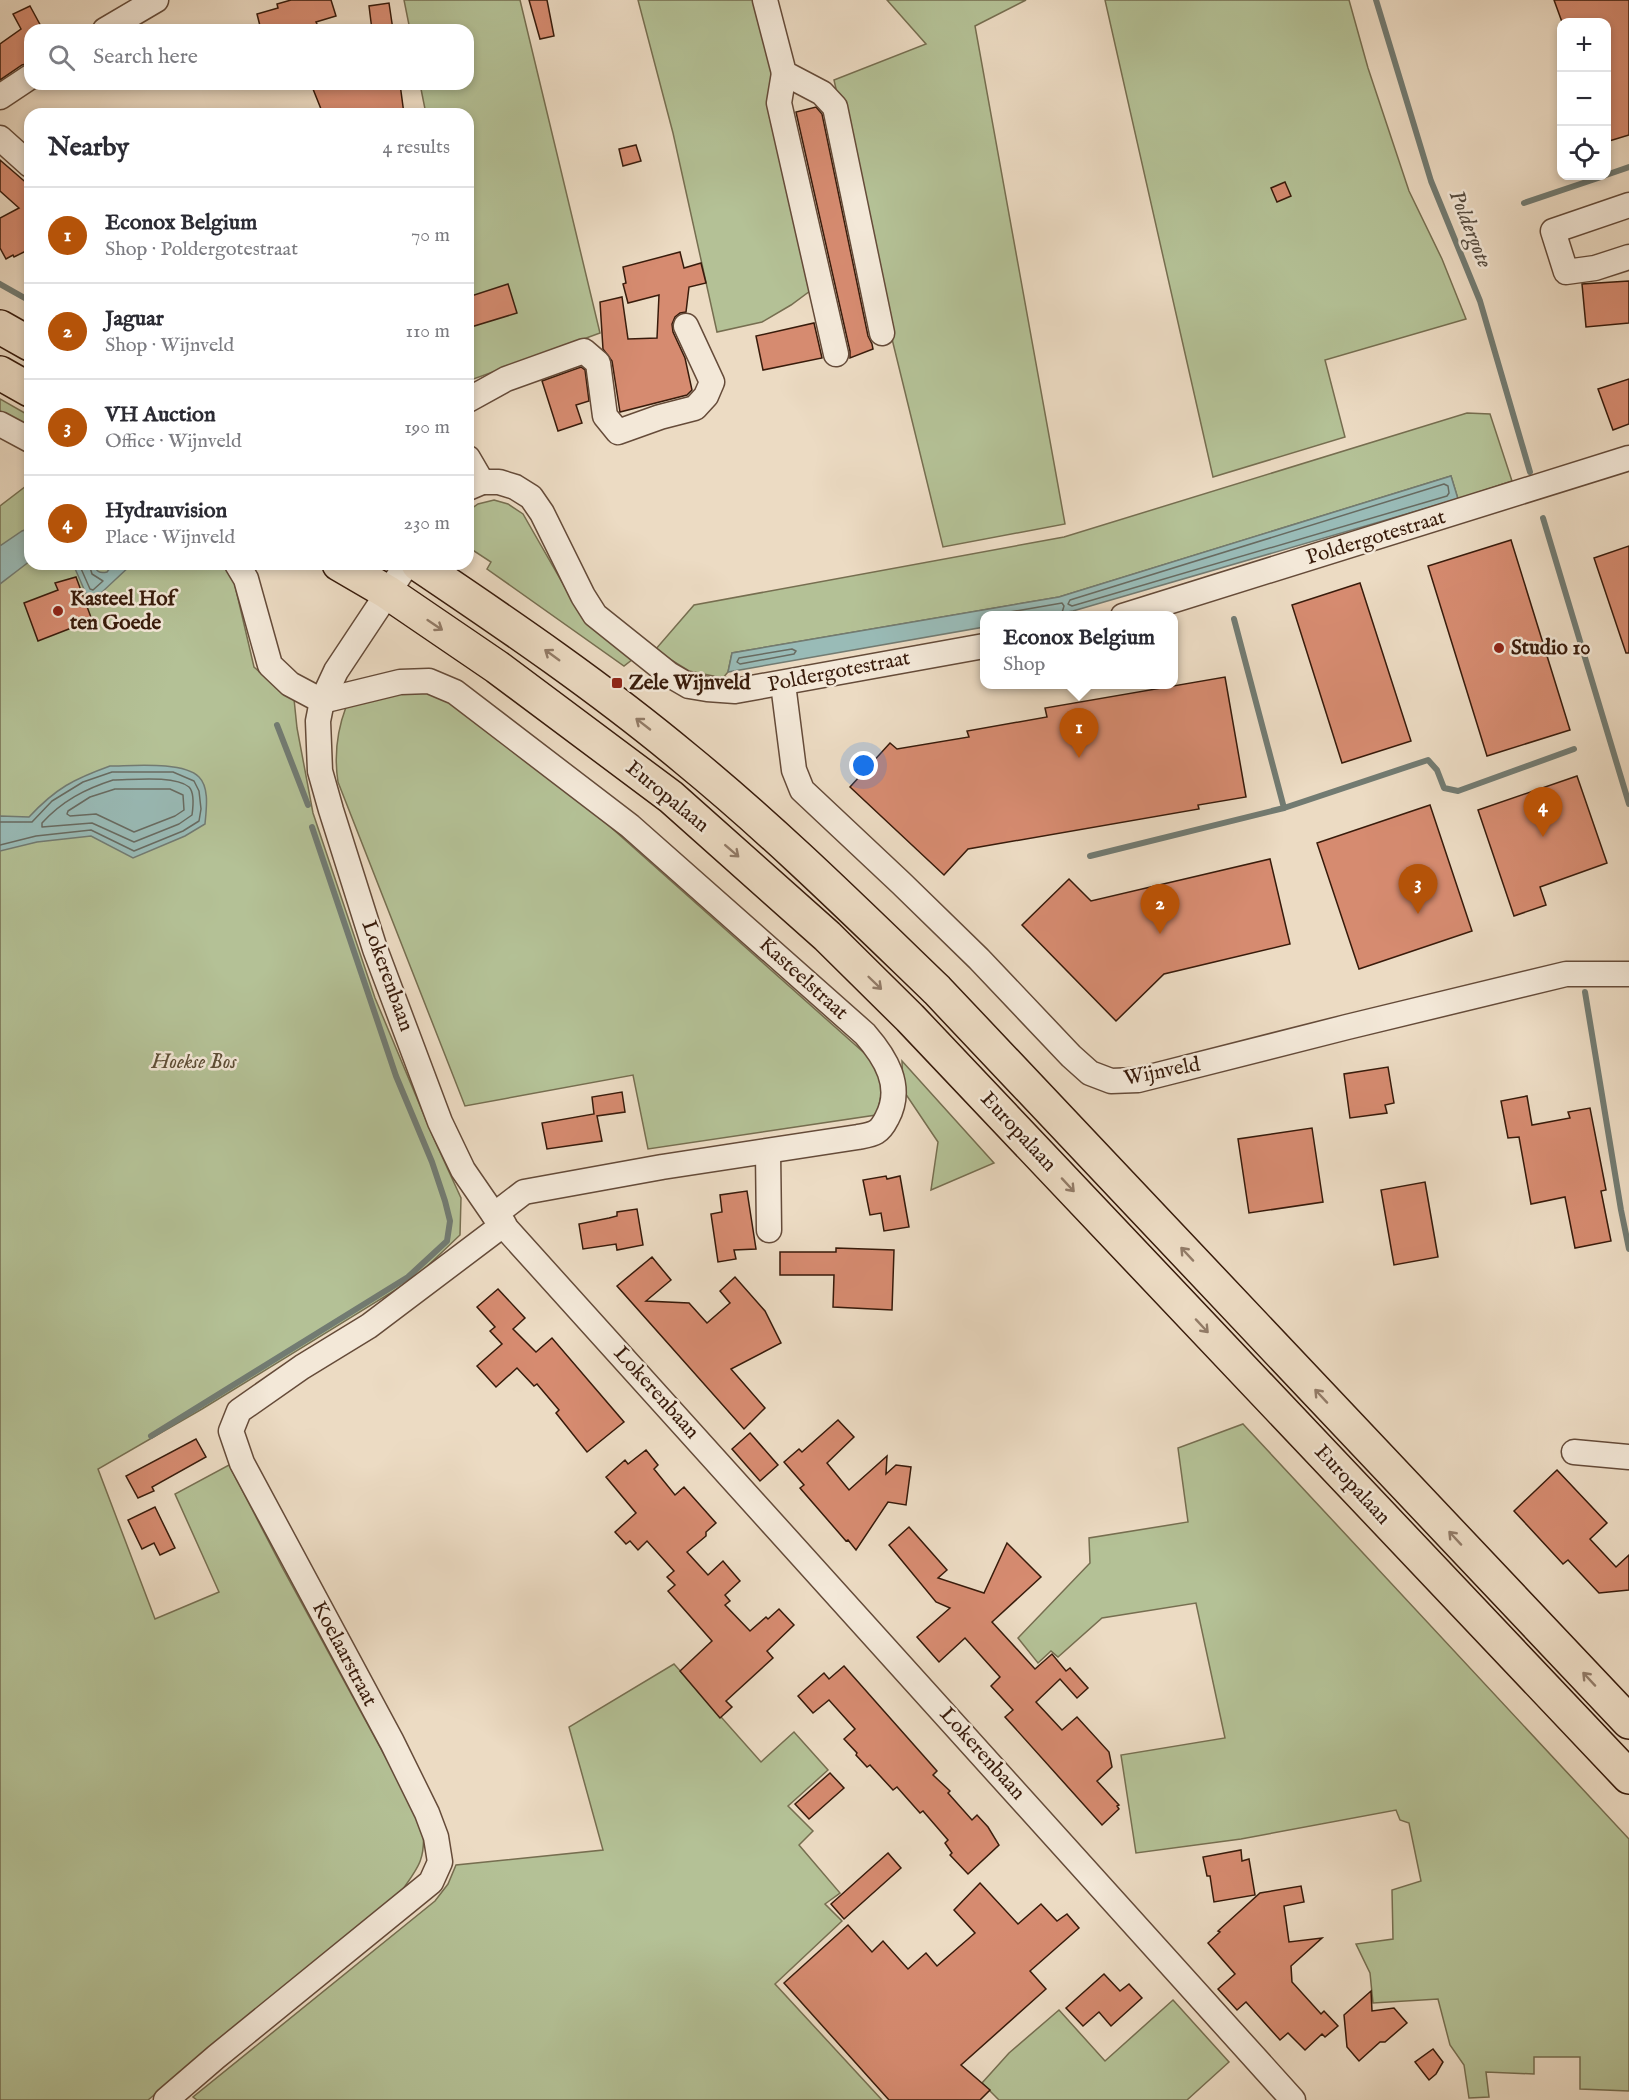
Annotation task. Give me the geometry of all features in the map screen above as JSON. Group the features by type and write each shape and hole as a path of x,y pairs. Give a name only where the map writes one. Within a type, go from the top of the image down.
{"highway":[{"path":"0,327 24,341"},
{"path":"0,373 24,387"},
{"name":"Europalaan","path":"349,570 387,592 497,667 671,797 827,936 919,1027 1629,1777"},
{"name":"Europalaan","path":"427,570 538,645 633,717 723,791 855,910 937,990 1629,1722"}],"street":[{"path":"115,24 156,0"},
{"path":"765,0 784,73 779,103 836,354"},
{"path":"784,73 822,93 835,107 882,333"},
{"path":"0,97 24,81"},
{"path":"0,138 24,160"},
{"path":"1629,205 1552,231 1566,272 1595,268 1629,257"},
{"path":"474,397 506,379 584,351 598,363 605,416 618,432 660,417 695,408 706,396 712,382 686,326"},
{"path":"0,424 24,437"},
{"name":"Poldergotestraat","path":"1136,611 1629,458"},
{"name":"Poldergotestraat","path":"475,485 500,482 515,487 531,497 542,513 583,596 595,615 670,675 689,686 735,691 980,647"},
{"path":"241,570 246,579 270,665 290,684 322,701"},
{"name":"Lokerenbaan","path":"402,570 336,671 322,701 318,721 320,771 375,949 440,1122 463,1170 499,1220 1293,2100"},
{"name":"Kasteelstraat","path":"322,701 400,682 429,681 455,692 630,826 865,1034 881,1053 891,1074 894,1091 891,1112 876,1132 858,1137 662,1167 524,1192 499,1220"},
{"name":"Wijnveld","path":"783,684 794,770 802,790 979,958 1071,1056 1090,1073 1111,1081 1138,1080 1566,974 1629,974"},
{"path":"768,1152 769,1230"},
{"name":"Koelaarstraat","path":"166,2100 216,2056 431,1882 440,1862 436,1837 422,1803 387,1732 242,1463 231,1431 239,1411 303,1367 369,1326 499,1220"},
{"path":"1574,1452 1629,1457"}],"green space":[{"path":"404,0 520,0 600,333 474,379 474,108 425,108 421,90 474,90 474,24 409,24"},
{"path":"638,0 756,0 774,69 810,291 762,322 717,332 673,133"},
{"path":"887,0 1026,0 975,26 1065,524 943,547 893,343 834,80 926,44"},
{"path":"1105,0 1349,0 1368,68 1409,191 1442,259 1466,319 1325,360 1345,437 1213,477"},
{"path":"0,399 24,413 24,424 0,411"},
{"path":"1467,413 1490,414 1512,481 1458,499 1451,476 1059,597 732,653 728,672 723,678 689,671 655,650 694,605 1064,537"},
{"name":"Hoekse Bos","path":"24,488 24,570 231,570 254,667 294,699 297,728 313,813 375,998 461,1198 460,1235 415,1278 202,1409 98,1469 155,1619 219,1592 175,1494 229,1465 423,1826 424,1837 420,1862 400,1893 148,2100 0,2100 0,506"},
{"path":"494,500 508,504 523,514 574,603 633,659 624,666 487,569 491,562 474,551 474,507"},
{"path":"404,691 429,692 459,707 560,782 871,1059 881,1087 876,1115 648,1149 633,1075 465,1106 338,782 337,744 346,707"},
{"path":"902,1061 994,1163 931,1190 938,1142 903,1090"},
{"path":"1243,1424 1629,1839 1629,2091 1580,2089 1580,2057 1534,2057 1534,2074 1486,2072 1489,2097 1469,2098 1464,2065 1450,2045 1438,1999 1373,2003 1370,1973 1356,1944 1393,1939 1392,1890 1421,1881 1409,1823 1400,1820 1396,1810 1241,1839 1136,1853 1121,1755 1225,1738 1196,1603 1102,1618 1058,1657 1051,1651 1038,1663 1018,1638 1090,1563 1089,1538 1188,1522 1178,1448"},
{"path":"674,1664 761,1762 794,1732 828,1770 788,1806 813,1831 799,1845 840,1893 825,1904 842,1921 775,1984 882,2100 197,2100 193,2097 435,1901 448,1884 456,1865 603,1850 569,1727"},
{"path":"1173,2000 1229,2062 1187,2100 999,2100 982,2083 1009,2053 1059,2010 1105,2061"}],"water":[{"path":"1451,476 1458,499 1073,611 980,611 980,628 728,672 732,653 1059,597"},
{"path":"24,530 24,566 0,584 0,546"},
{"path":"76,570 97,570 102,573 108,570 126,570 100,594 92,598 87,596"},
{"path":"110,766 170,766 191,772 199,777 205,787 205,824 185,836 133,858 91,836 37,842 0,851 0,816 29,817 66,786"}],"building":[{"path":"291,0 331,0 336,16 316,22 317,24 260,24 257,14 278,8 277,4"},
{"path":"529,0 547,0 554,36 540,39"},
{"path":"1554,0 1629,0 1629,135 1611,140 1611,18 1561,18"},
{"path":"389,3 392,24 371,24 369,6"},
{"path":"30,6 40,24 24,24 24,64 0,80 0,44 21,29 13,14"},
{"path":"313,90 401,90 403,108 321,108"},
{"path":"816,107 822,114 868,336 873,349 850,358 796,112"},
{"path":"636,145 641,161 623,166 619,149"},
{"path":"0,160 24,181 24,252 6,259 0,248 0,218 19,208 0,191"},
{"path":"1285,182 1291,196 1277,202 1271,188"},
{"path":"680,252 684,268 701,263 706,283 689,287 686,312 675,317 672,324 673,332 685,358 692,390 687,395 620,412 612,361 603,349 600,302 622,297 628,339 657,338 659,295 628,303 623,284 626,283 623,267"},
{"path":"1629,281 1629,323 1586,327 1582,284"},
{"path":"508,284 517,313 474,326 474,295"},
{"path":"814,323 822,358 763,370 756,336"},
{"path":"581,367 585,370 589,401 576,405 582,423 558,431 542,381"},
{"path":"1629,379 1629,424 1613,430 1598,389"},
{"name":"Studio 10","path":"1511,540 1570,730 1487,756 1428,566"},
{"path":"1629,546 1629,653 1626,653 1594,558"},
{"name":"Kasteel Hof ten Goede","path":"76,577 92,620 38,641 24,603 58,590 55,583"},
{"path":"1360,583 1411,741 1342,763 1292,605"},
{"path":"1225,677 1246,797 1198,805 1199,809 968,849 944,875 850,787 890,743 897,749 969,737 967,731 1047,717 1045,708 1155,689 1178,689 1178,685"},
{"path":"1577,776 1607,863 1540,887 1546,905 1514,916 1478,810"},
{"path":"1430,805 1472,931 1359,969 1317,843"},
{"path":"1270,859 1290,944 1164,974 1116,1021 1022,925 1069,879 1091,901"},
{"path":"1388,1067 1394,1103 1385,1105 1387,1113 1350,1118 1344,1074"},
{"path":"622,1092 625,1112 597,1116 602,1141 547,1149 542,1123 594,1114 592,1097"},
{"path":"1527,1096 1532,1125 1570,1118 1568,1112 1590,1108 1606,1190 1601,1191 1611,1241 1575,1248 1565,1197 1531,1204 1519,1137 1508,1138 1501,1101"},
{"path":"1312,1128 1323,1202 1249,1213 1238,1139"},
{"path":"886,1176 887,1179 900,1176 909,1227 884,1231 881,1213 870,1215 863,1180"},
{"path":"1425,1182 1438,1257 1394,1265 1381,1190"},
{"path":"747,1191 756,1249 734,1250 736,1259 718,1262 711,1214 722,1212 720,1195"},
{"path":"637,1209 643,1245 617,1250 616,1244 583,1249 579,1224 617,1216 617,1212"},
{"path":"836,1248 894,1250 892,1310 833,1307 834,1275 780,1275 780,1252 836,1252"},
{"path":"652,1257 671,1280 646,1301 689,1303 707,1323 730,1303 720,1291 735,1277 765,1311 781,1343 731,1369 765,1408 744,1429 617,1286"},
{"path":"498,1289 525,1318 513,1329 536,1352 552,1338 624,1422 587,1452 556,1413 559,1410 537,1384 534,1386 517,1368 496,1387 477,1366 502,1344 490,1331 495,1327 477,1307"},
{"path":"838,1420 854,1437 827,1463 849,1490 887,1456 886,1474 896,1465 911,1467 906,1505 888,1502 856,1550 800,1488 804,1485 784,1462 799,1449 802,1452"},
{"path":"750,1433 778,1465 760,1481 732,1449"},
{"path":"196,1439 206,1457 152,1487 154,1491 138,1498 126,1476"},
{"path":"646,1450 658,1465 654,1469 675,1495 684,1487 716,1523 706,1532 706,1536 687,1552 708,1575 723,1561 740,1581 725,1595 730,1601 725,1605 750,1631 779,1609 794,1625 767,1651 773,1658 726,1701 732,1707 720,1718 680,1671 712,1641 668,1591 675,1585 667,1577 674,1571 647,1541 638,1550 630,1541 626,1544 615,1532 636,1513 606,1477 625,1460 628,1464"},
{"path":"1557,1470 1607,1523 1590,1539 1616,1567 1629,1555 1629,1590 1599,1593 1568,1560 1563,1564 1514,1511"},
{"path":"155,1507 175,1548 160,1555 154,1543 142,1549 128,1520"},
{"path":"909,1527 947,1570 938,1578 984,1593 1007,1543 1041,1577 992,1622 1035,1669 1052,1654 1066,1671 1070,1668 1088,1688 1077,1698 1060,1679 1036,1702 1062,1730 1077,1717 1109,1752 1112,1767 1097,1781 1119,1805 1117,1806 1119,1809 1102,1825 1005,1717 1013,1710 991,1686 1000,1677 965,1638 939,1662 917,1637 950,1608 936,1602 889,1545"},
{"path":"844,1666 937,1771 933,1775 950,1791 948,1793 972,1820 977,1815 999,1845 968,1874 950,1855 952,1853 945,1843 948,1840 923,1811 920,1813 897,1787 893,1790 870,1765 867,1767 856,1755 857,1753 844,1739 855,1729 829,1700 813,1713 798,1696 824,1673 829,1679"},
{"path":"830,1773 844,1788 809,1819 795,1804"},
{"path":"1241,1850 1242,1861 1249,1859 1255,1895 1214,1902 1210,1876 1207,1876 1203,1857"},
{"path":"888,1853 901,1868 844,1919 831,1904"},
{"path":"980,1883 1018,1924 1041,1904 1057,1921 1067,1914 1079,1928 1030,1971 1046,1989 961,2065 990,2090 980,2100 889,2100 784,1983 848,1925 872,1952 883,1941 908,1969 926,1953 937,1966 975,1933 954,1910"},
{"path":"1301,1886 1304,1902 1284,1906 1289,1942 1322,1938 1291,1966 1292,1982 1321,2014 1324,2011 1338,2026 1325,2037 1322,2034 1305,2050 1288,2033 1280,2040 1246,2002 1237,2010 1218,1989 1235,1974 1208,1943 1260,1893"},
{"path":"1104,1974 1120,1991 1129,1984 1142,1998 1111,2026 1099,2012 1083,2026 1066,2008"},
{"path":"1371,1991 1372,2011 1394,2008 1407,2023 1385,2042 1380,2042 1359,2061 1347,2047 1344,2015"},
{"path":"1433,2049 1443,2062 1436,2074 1429,2080 1415,2062"}],"waterway":[{"name":"Poldergote","path":"1376,0 1431,181 1480,301 1530,472"},
{"path":"1611,173 1629,167"},
{"path":"1524,203 1592,180"},
{"path":"0,284 24,298"},
{"name":"Poldergote","path":"1543,518 1629,804"},
{"path":"1234,619 1284,808"},
{"path":"277,725 308,805"},
{"path":"1090,856 1284,808 1428,760 1437,770 1444,788 1458,791 1574,749"},
{"path":"151,1436 408,1277 447,1241 450,1221 445,1201 432,1162 396,1076 312,827"},
{"name":"Poldergote","path":"1585,992 1629,1249"}],"place":[{"name":"Kasteel Hof ten Goede","path":"58,611"},
{"name":"Studio 10","path":"1499,648"},
{"name":"Zele Wijnveld","path":"617,683"},
{"name":"Econox Belgium","path":"1079,758"},
{"name":"Hydrauvision","path":"1543,837"},
{"name":"VH Auction","path":"1418,914"},
{"name":"Jaguar","path":"1160,934"}]}
